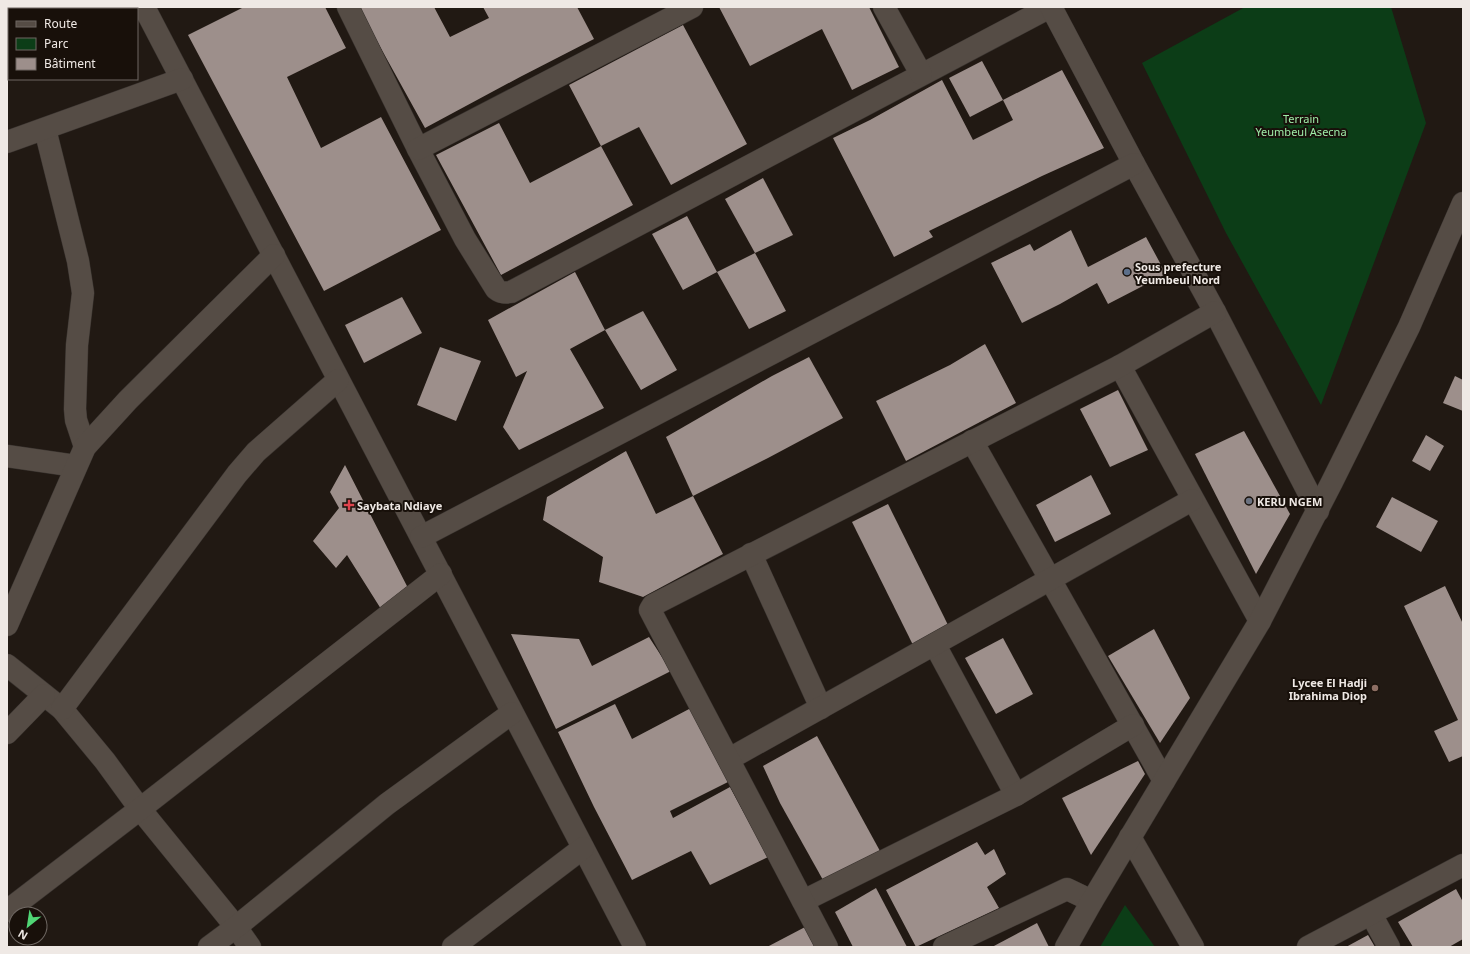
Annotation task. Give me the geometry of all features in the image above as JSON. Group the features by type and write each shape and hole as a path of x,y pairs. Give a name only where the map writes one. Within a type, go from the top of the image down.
{"street":[{"path":"144,7 635,947"},
{"path":"348,7 418,149 465,239 496,289 500,292 510,292 921,74 1051,7 1134,164 1215,312 1318,511"},
{"path":"418,149 692,7"},
{"path":"884,7 921,74"},
{"path":"7,142 182,79"},
{"path":"45,129 78,261 83,293 78,345 75,409 80,457"},
{"path":"421,537 1134,164"},
{"path":"1066,947 1130,837 1260,622 1318,511 1409,327 1463,203"},
{"path":"7,625 80,457 128,400 274,255"},
{"path":"827,947 650,610 653,605 1120,366 1215,312"},
{"path":"1120,366 1260,622"},
{"path":"62,709 256,452 338,380"},
{"path":"972,441 1164,781"},
{"path":"7,456 80,457"},
{"path":"729,760 1192,500"},
{"path":"751,554 821,708"},
{"path":"7,911 440,574"},
{"path":"935,644 1016,795"},
{"path":"7,665 62,709 105,760 140,809 236,927 250,947"},
{"path":"7,733 44,695"},
{"path":"209,947 236,927 387,804 512,713"},
{"path":"803,901 1016,795 1133,726"},
{"path":"1130,837 1193,947"},
{"path":"453,947 583,848"},
{"path":"1308,947 1463,865"},
{"path":"944,947 1067,889 1092,901"},
{"path":"1371,914 1389,947"}],"green space":[{"name":"Terrain Yeumbeul Asecna","path":"1245,7 1391,7 1426,123 1321,405 1226,233 1142,63"},
{"path":"1125,905 1155,947 1100,947"}],"building":[{"path":"244,7 325,7 346,48 287,77 321,148 381,117 441,230 324,291 188,35"},
{"path":"358,7 434,7 450,37 489,18 483,7 577,7 594,39 425,128"},
{"path":"719,7 869,7 899,67 852,90 822,29 750,66"},
{"path":"683,25 747,144 671,185 639,127 601,146 569,85"},
{"path":"982,61 1003,100 970,117 949,78"},
{"path":"1062,70 1104,148 1042,176 929,231 933,237 894,257 833,138 870,120 942,80 973,140 1013,120 1003,100"},
{"path":"499,123 530,183 601,146 633,205 501,275 436,155"},
{"path":"763,178 793,235 755,253 725,199"},
{"path":"687,216 717,272 683,290 652,234"},
{"path":"1071,230 1088,267 1146,237 1166,274 1108,304 1097,283 1022,323 991,263 1030,244 1034,251"},
{"path":"755,253 786,311 749,329 717,272"},
{"path":"575,272 605,330 570,349 604,408 519,450 503,427 527,371 516,377 488,320"},
{"path":"402,297 422,333 364,363 345,325"},
{"path":"643,311 677,370 641,390 605,330"},
{"path":"985,344 1016,403 906,461 876,401 950,365"},
{"path":"440,347 481,361 456,421 417,405"},
{"path":"809,357 843,418 693,496 666,437 772,376"},
{"path":"1455,376 1463,380 1463,411 1443,403"},
{"path":"1118,390 1148,450 1110,467 1080,409"},
{"path":"1244,431 1290,514 1256,574 1195,454"},
{"path":"1426,435 1444,446 1430,471 1412,461"},
{"path":"626,451 656,514 693,496 723,554 643,597 599,582 603,557 543,520 547,497"},
{"path":"345,465 409,590 381,609 347,555 336,568 313,541 339,508 330,492"},
{"path":"1091,475 1111,514 1055,542 1036,505"},
{"path":"1392,497 1438,521 1421,552 1376,527"},
{"path":"888,504 949,627 913,645 852,522"},
{"path":"1445,586 1463,624 1463,756 1449,762 1434,731 1458,720 1404,606"},
{"path":"1154,629 1190,698 1160,743 1108,656"},
{"path":"511,634 579,639 592,666 649,637 671,671 556,729"},
{"path":"1003,638 1033,694 996,714 965,658"},
{"path":"615,704 632,739 691,708 728,782 670,811 673,818 730,787 768,857 710,885 691,851 632,880 594,807 558,732"},
{"path":"817,736 880,851 823,880 780,803 763,766"},
{"path":"1138,761 1145,774 1091,855 1062,798"},
{"path":"977,842 985,855 994,849 1006,874 987,887 999,908 916,947 886,890"},
{"path":"876,888 907,947 853,947 835,912"},
{"path":"1456,889 1463,902 1463,939 1449,947 1413,947 1398,922"},
{"path":"1037,923 1049,947 992,947"},
{"path":"807,926 819,947 767,947"},
{"path":"1368,935 1375,947 1346,947"}],"place":[{"name":"Sous prefecture Yeumbeul Nord","path":"1127,272"},
{"name":"KERU NGEM","path":"1249,501"},
{"name":"Saybata Ndiaye","path":"349,505"},
{"name":"Lycee El Hadji Ibrahima Diop","path":"1375,688"}]}
